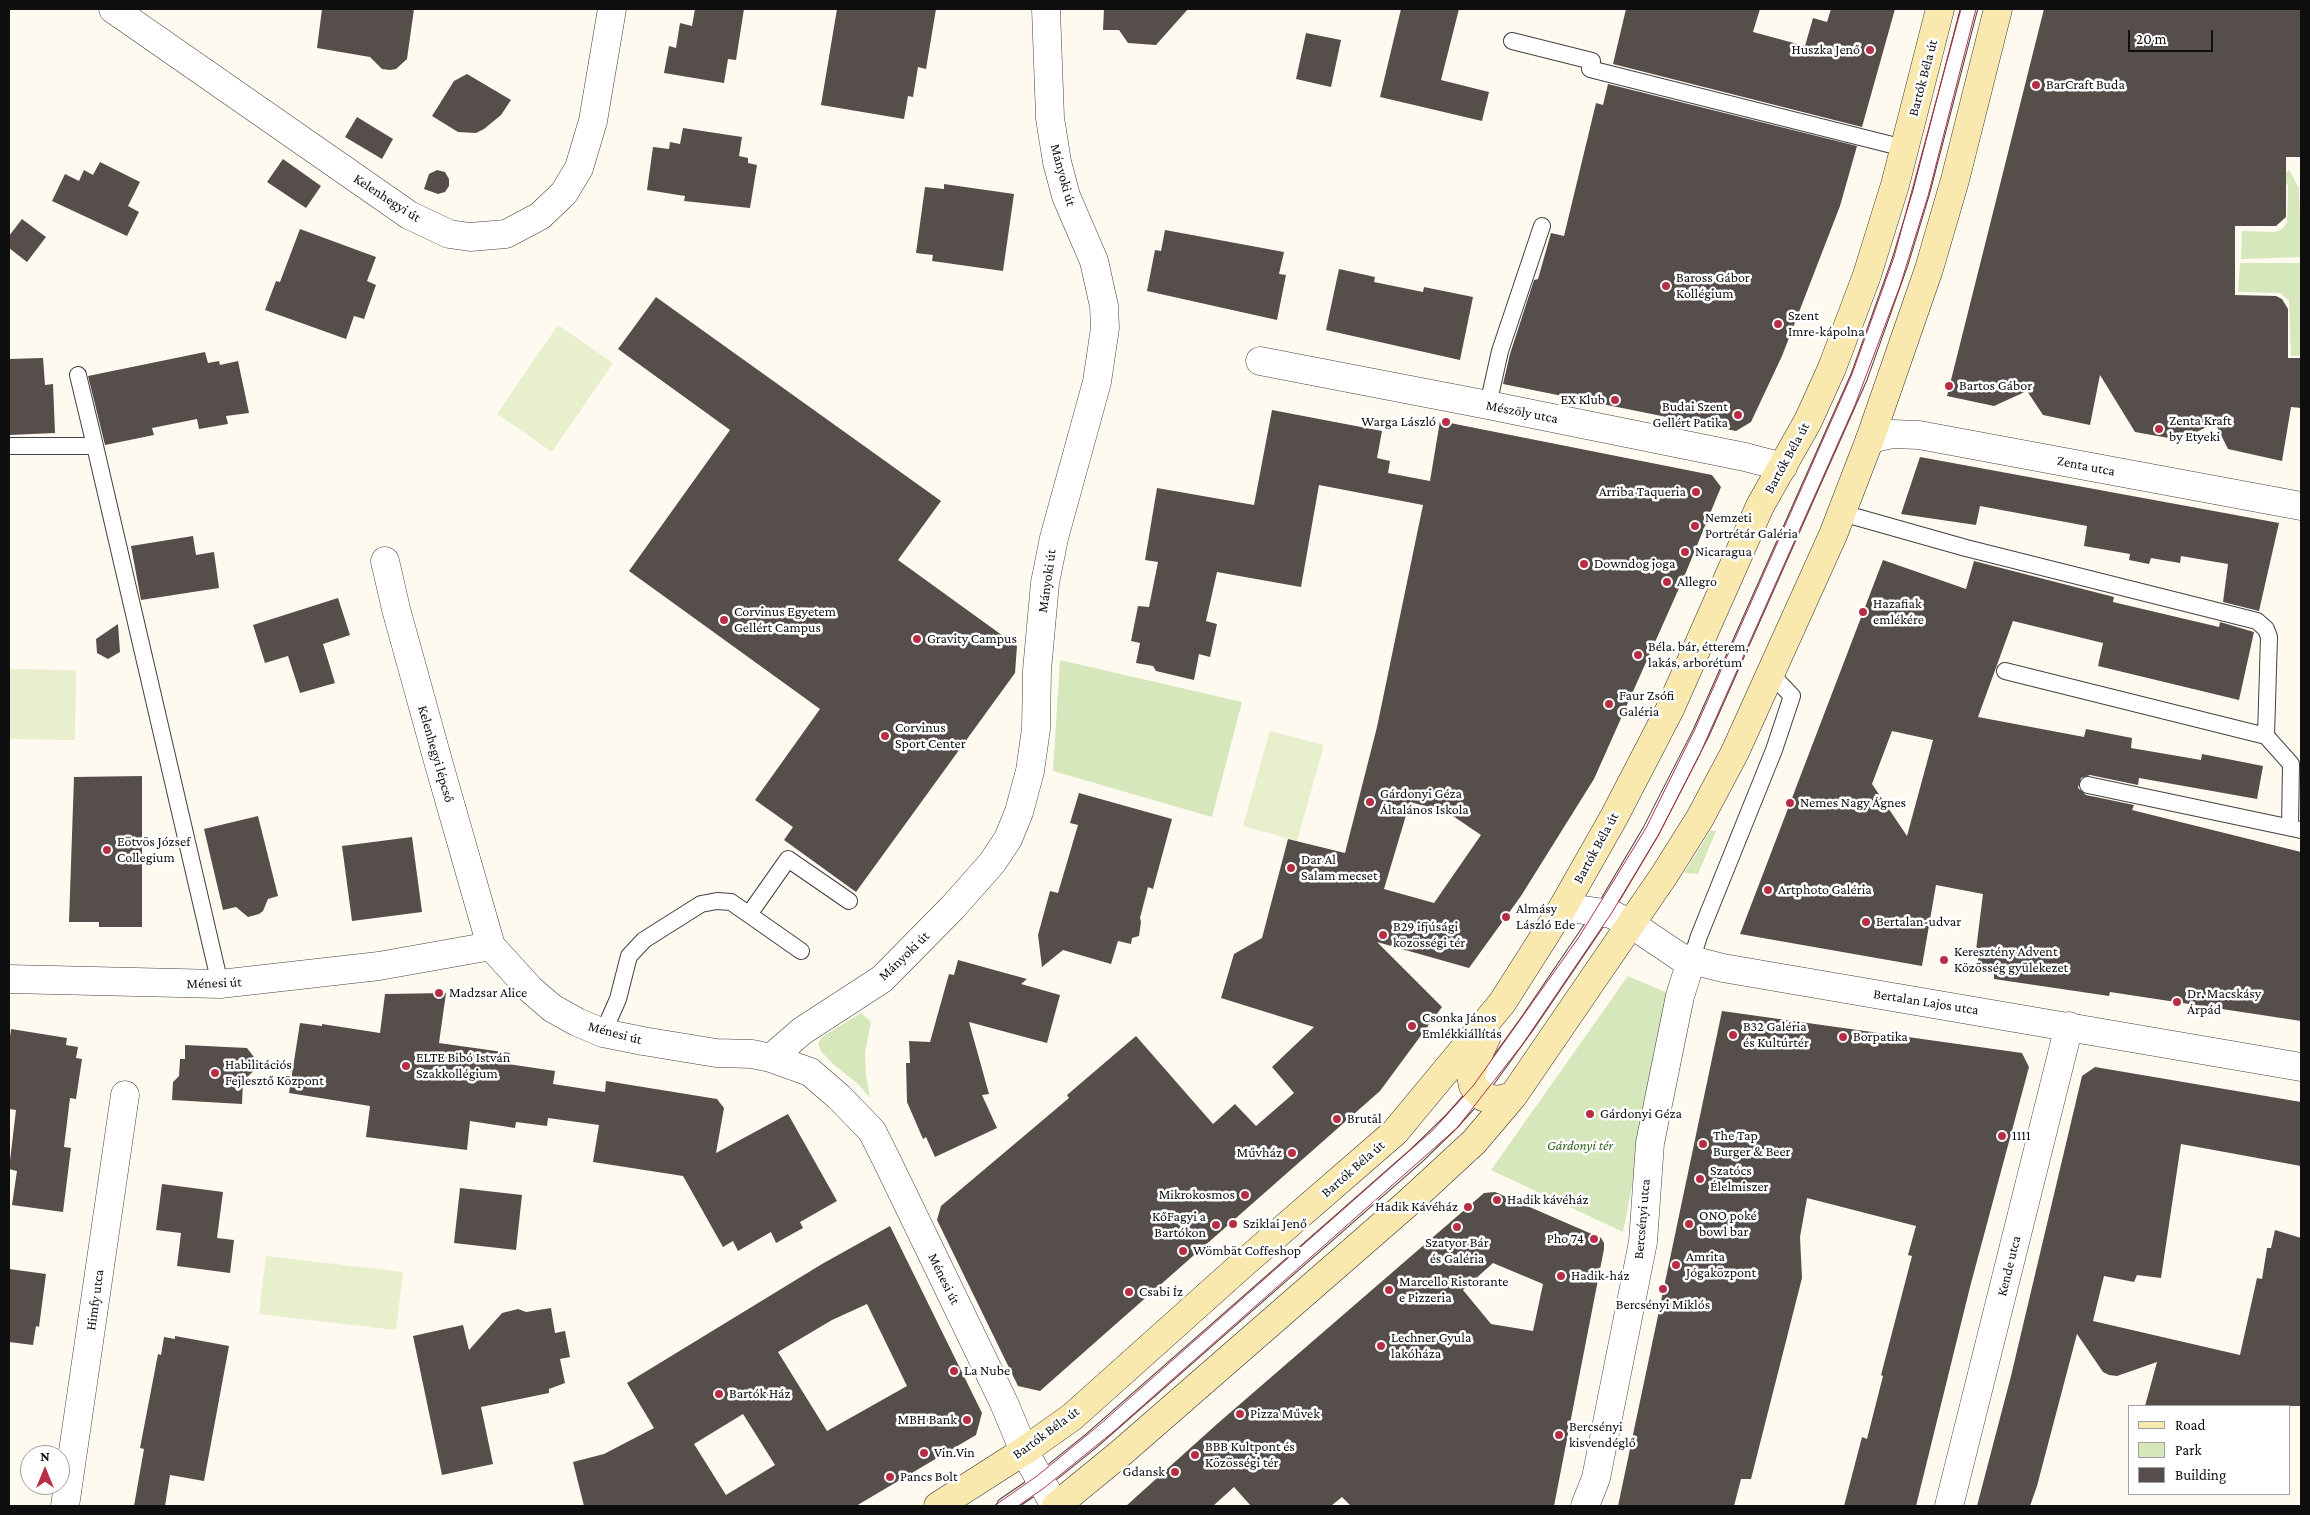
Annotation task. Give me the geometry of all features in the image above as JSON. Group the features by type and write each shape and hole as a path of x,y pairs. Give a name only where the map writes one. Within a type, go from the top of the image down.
{"main road":[{"name":"Bartók Béla út","path":"938,1506 1024,1451 1072,1417 1244,1263 1395,1132 1502,1003 1563,907 1602,840 1670,709 1760,506 1808,421 1832,368 1867,275 1904,148 1940,9"},
{"path":"1056,1506 1122,1452 1437,1177 1474,1142 1513,1096 1631,924 1700,818 1735,752 1771,674 1842,513 1870,439 1929,269 1955,180 1998,9"},
{"path":"1502,1003 1475,1062 1471,1076 1477,1093 1483,1097 1497,1100 1513,1096"}],"street":[{"name":"Kelenhegyi út","path":"113,9 409,215 449,234 470,237 506,234 540,216 564,192 579,168 594,121 612,9"},
{"name":"Mányoki út","path":"771,1058 802,1031 882,979 953,907 992,863 1008,839 1019,812 1030,771 1036,729 1037,670 1046,583 1054,538 1097,382 1105,328 1104,306 1094,260 1066,196 1057,162 1050,118 1046,9"},
{"name":"Mészöly utca","path":"1260,361 1736,455 1783,467"},
{"name":"Zenta utca","path":"1870,439 1892,434 1919,435 2301,506"},
{"name":"Kelenhegyi lépcső","path":"385,561 396,609 491,946"},
{"name":"Bertalan Lajos utca","path":"1563,907 1604,912 1631,924 1674,953 1691,960 1753,973 2301,1067"},
{"name":"Ménesi út","path":"9,979 220,984 379,966 491,946 530,990 552,1008 577,1022 604,1033 716,1053 752,1054 771,1058 810,1072 839,1097 872,1131 944,1279 1024,1451 1040,1482 1056,1506"},
{"name":"Bercsényi utca","path":"1585,1506 1596,1478 1643,1242 1650,1142 1678,1006 1691,960"},
{"name":"Kende utca","path":"1949,1506 2069,1026"},
{"name":"Himfy utca","path":"65,1506 125,1094"}],"lane":[{"name":"Bartók Béla út","path":"1005,1506 1040,1482 1091,1441 1417,1155 1477,1093 1528,1024 1604,912 1648,838 1701,733 1859,377 1900,262 1921,192 1969,9"},
{"path":"1512,41 1592,61 1590,69 1904,148"},
{"path":"1488,405 1500,351 1542,226"},
{"path":"78,374 220,984"},
{"path":"9,446 95,446"},
{"path":"1842,513 1966,548 2258,621 2266,629 2269,637 2266,736"},
{"path":"2005,671 2266,736 2291,764 2296,829 2088,785"},
{"path":"1691,960 1774,750 1792,696 1771,674"},
{"path":"750,913 788,859 849,901"},
{"path":"604,1033 618,998 629,956 644,940 701,904 717,901 731,902 750,913 801,950"}],"green space":[{"path":"2289,170 2299,188 2301,257 2241,259 2242,231 2275,232 2282,229 2287,223 2288,186 2282,176"},
{"path":"2240,263 2301,263 2301,356 2291,356 2289,301 2280,293 2238,292"},
{"path":"558,325 613,363 552,452 497,414"},
{"path":"1060,660 1242,702 1212,817 1053,771"},
{"path":"9,669 76,670 75,740 9,739"},
{"path":"1270,731 1324,745 1297,841 1243,826"},
{"path":"1711,830 1716,831 1698,874 1684,873"},
{"name":"Gárdonyi tér","path":"1628,976 1670,994 1623,1232 1491,1170"},
{"path":"861,1013 871,1022 865,1052 870,1098 859,1085 832,1063 821,1051 818,1043 822,1037"},
{"path":"266,1256 403,1272 396,1330 259,1314"}],"building":[{"path":"322,9 414,9 407,59 396,69 390,70 382,69 370,57 317,48"},
{"path":"695,9 744,9 736,60 728,59 724,83 664,73 669,46 676,48 680,23 692,26"},
{"path":"837,9 936,9 926,69 918,67 913,97 908,96 904,119 821,105"},
{"path":"1104,9 1188,9 1156,45 1128,43 1119,30 1103,30"},
{"path":"1401,9 1459,9 1441,80 1489,92 1482,121 1380,97"},
{"path":"1626,9 1760,9 1753,32 1805,46 1813,18 1827,22 1831,9 1895,9 1862,127 1613,64"},
{"path":"2044,9 2301,9 2301,157 2286,157 2286,217 2276,226 2235,226 2235,295 2276,296 2282,299 2288,309 2288,358 2301,358 2301,408 2291,407 2282,461 2228,449 2215,423 2180,440 2135,432 2100,375 2090,425 2043,415 2027,391 1994,406 1947,396"},
{"path":"1306,33 1341,40 1331,87 1296,79"},
{"path":"467,74 511,100 501,115 476,133 458,132 432,116 454,81"},
{"name":"Baross Gábor Kollégium","path":"1608,84 1857,146 1840,206 1782,356 1751,422 1736,431 1503,384 1510,354 1534,280 1538,279 1551,233 1564,236 1596,103 1603,105"},
{"path":"357,117 393,139 382,159 345,137"},
{"path":"683,128 742,137 739,156 748,158 748,163 757,165 750,208 684,201 685,196 647,190 653,147 669,149 670,142 680,144"},
{"path":"283,159 321,186 306,208 267,182"},
{"path":"100,162 140,182 128,206 139,212 127,236 52,201 65,174 79,181 84,170 93,175"},
{"path":"437,170 445,172 449,179 449,186 445,192 438,194 424,189 429,174"},
{"path":"944,184 1014,194 1003,271 932,261 933,255 916,253 925,187 944,189"},
{"path":"22,219 46,237 27,262 9,248 9,236"},
{"path":"300,229 376,257 367,281 376,285 364,319 354,316 346,339 265,310 276,281 280,282"},
{"path":"1165,230 1284,252 1279,274 1286,275 1277,320 1147,291 1155,250 1161,251"},
{"path":"1339,269 1375,277 1374,282 1423,292 1424,287 1473,297 1460,360 1326,330"},
{"path":"656,297 941,501 898,560 1017,646 1015,673 856,892 784,840 793,827 755,800 820,709 629,571 730,430 618,349"},
{"path":"205,352 208,363 219,361 220,365 238,361 249,413 226,416 228,424 199,429 197,419 152,428 154,435 105,445 88,376"},
{"path":"43,358 45,385 53,384 55,433 9,435 9,359"},
{"path":"1272,410 1382,431 1377,458 1390,461 1388,473 1430,481 1440,421 1712,475 1721,487 1684,577 1594,779 1521,896 1469,968 1377,942 1442,1007 1380,1091 1040,1391 1018,1386 937,1220 941,1206 1069,1098 1067,1095 1136,1036 1213,1124 1235,1104 1256,1126 1294,1093 1272,1067 1314,1027 1221,998 1234,954 1262,938 1288,839 1345,853 1377,727 1423,505 1319,485 1301,587 1217,572 1206,621 1217,624 1210,657 1199,654 1194,680 1156,671 1153,666 1136,663 1140,643 1131,641 1138,606 1149,607 1158,562 1145,560 1157,488 1254,505","holes":["1410,802 1447,812 1481,835 1434,903 1384,889"]},
{"path":"1920,457 2279,523 2259,611 2223,602 2228,564 2181,556 2180,563 2151,558 2149,564 2129,560 2130,554 2084,546 2087,526 1980,506 1976,525 1901,514"},
{"path":"193,536 196,555 214,552 219,588 141,600 131,546"},
{"path":"1883,560 1966,589 1974,561 2114,597 2113,602 2219,627 2220,622 2254,632 2239,700 2098,666 2103,643 2013,621 1978,717 2084,737 2086,729 2132,738 2131,748 2201,760 2202,754 2263,766 2257,799 2139,778 2138,785 2090,775 2081,778 2078,788 2086,795 2134,805 2132,810 2301,852 2301,1021 2110,992 2109,996 1994,979 1994,974 1977,971 1979,951 1976,950 1983,894 1936,885 1922,966 1740,934","holes":["1892,731 1933,740 1907,836 1872,784"]},
{"path":"338,598 350,635 323,644 335,683 300,693 288,656 265,663 253,625"},
{"path":"118,624 120,652 108,659 97,653 96,639"},
{"name":"Eötvös József Collegium","path":"142,776 142,927 99,927 99,922 69,922 74,777"},
{"path":"1079,793 1172,819 1153,889 1148,887 1140,918 1139,936 1132,938 1131,944 1118,941 1111,964 1063,950 1042,967 1038,935 1050,891 1058,893 1078,825 1070,823"},
{"path":"258,816 278,896 268,899 263,911 259,914 248,917 236,907 223,910 204,829"},
{"path":"412,837 422,912 352,921 342,846"},
{"path":"958,960 1027,979 1021,984 1060,995 1047,1043 969,1022 989,1094 982,1095 997,1128 935,1157 926,1137 923,1139 907,1102 906,1063 910,1063 909,1041 930,1042 949,974 954,975"},
{"path":"446,993 439,1043 510,1053 508,1064 555,1071 553,1084 605,1092 606,1081 717,1099 724,1108 716,1153 788,1114 837,1201 800,1222 803,1228 776,1243 771,1232 738,1251 733,1241 723,1247 683,1176 593,1162 599,1125 548,1118 547,1126 516,1122 515,1128 470,1121 467,1150 366,1137 370,1106 289,1093 300,1023 322,1026 322,1024 380,1033 385,994"},
{"path":"1722,1011 2022,1053 2029,1067 1970,1287 1916,1506 1844,1506 1862,1437 1867,1439 1883,1376 1881,1375 1912,1256 1908,1255 1916,1226 1807,1198 1800,1237 1802,1278 1751,1479 1741,1479 1734,1506 1618,1506"},
{"path":"11,1029 67,1038 66,1045 78,1047 76,1058 82,1059 76,1099 70,1098 64,1147 71,1148 63,1212 12,1205 17,1171 9,1169 16,1110 9,1109 9,1044"},
{"name":"Habilitációs Fejlesztő Központ","path":"185,1045 247,1048 260,1065 243,1081 242,1104 172,1100 173,1082 179,1076 180,1059 185,1059"},
{"path":"2095,1067 2301,1102 2301,1166 2181,1144 2161,1278 2137,1275 2134,1282 2104,1276 2093,1321 2240,1355 2257,1278 2262,1279 2267,1248 2271,1248 2275,1230 2301,1238 2301,1406 2145,1405 2157,1362 2117,1376 2109,1375 2103,1372 2077,1334 2030,1506 1977,1506 2011,1376 2082,1076"},
{"path":"162,1184 223,1192 217,1238 234,1240 230,1273 177,1266 181,1233 156,1230"},
{"path":"460,1188 522,1195 516,1250 454,1243"},
{"path":"1495,1192 1601,1238 1604,1243 1554,1506 1351,1506 1342,1497 1331,1506 1251,1506 1234,1487 1213,1506 1126,1506 1217,1424 1484,1193","holes":["1493,1263 1543,1284 1533,1331 1491,1324 1463,1290"]},
{"name":"Bartók Ház","path":"890,1226 982,1413 976,1435 856,1506 584,1506 573,1462 604,1454 654,1428 627,1383 822,1264","holes":["867,1304 907,1386 827,1431 778,1352 832,1320","743,1414 775,1465 726,1495 694,1444"]},
{"path":"9,1269 46,1274 39,1327 36,1326 33,1345 9,1342"},
{"path":"551,1308 555,1333 565,1331 570,1357 560,1359 565,1383 549,1389 549,1393 481,1407 493,1464 442,1475 413,1336 463,1325 469,1350 502,1313 518,1309 526,1312"},
{"path":"175,1336 229,1346 204,1481 170,1475 165,1506 134,1506 144,1449 140,1448 158,1354 161,1355 164,1337 175,1339"}],"tram line":[{"path":"994,1506 1037,1476 1098,1426 1433,1130 1473,1086 1579,937 1646,828 1695,729 1852,374 1894,257 1961,9"},
{"path":"1018,1506 1044,1488 1113,1432 1457,1128 1522,1045 1611,914 1659,834 1699,756 1855,405 1900,286 1928,196 1976,9"}],"place":[{"name":"Huszka Jenő","path":"1870,50"},
{"name":"BarCraft Buda","path":"2036,85"},
{"name":"Baross Gábor Kollégium","path":"1666,286"},
{"name":"Szent Imre-kápolna","path":"1778,324"},
{"name":"Bartos Gábor","path":"1949,386"},
{"name":"EX Klub","path":"1615,400"},
{"name":"Budai Szent Gellért Patika","path":"1738,415"},
{"name":"Warga László","path":"1446,422"},
{"name":"Zenta Kraft by Etyeki","path":"2159,429"},
{"name":"Arriba Taqueria","path":"1696,492"},
{"name":"Nemzeti Portrétár Galéria","path":"1695,526"},
{"name":"Nicaragua","path":"1685,552"},
{"name":"Downdog joga","path":"1584,564"},
{"name":"Allegro","path":"1667,582"},
{"name":"Hazafiak emlékére","path":"1863,612"},
{"name":"Corvinus Egyetem Gellért Campus","path":"724,620"},
{"name":"Gravity Campus","path":"917,639"},
{"name":"Béla. bár, étterem, lakás, arborétum","path":"1638,655"},
{"name":"Faur Zsófi Galéria","path":"1609,704"},
{"name":"Corvinus Sport Center","path":"885,736"},
{"name":"Gárdonyi Géza Általános Iskola","path":"1370,802"},
{"name":"Nemes Nagy Ágnes","path":"1790,803"},
{"name":"Eötvös József Collegium","path":"107,850"},
{"name":"Dar Al Salam mecset","path":"1291,868"},
{"name":"Artphoto Galéria","path":"1768,890"},
{"name":"Almásy László Ede","path":"1506,917"},
{"name":"Bertalan-udvar","path":"1866,922"},
{"name":"B29 ifjúsági közösségi tér","path":"1383,935"},
{"name":"Keresztény Advent Közösség gyülekezet","path":"1944,960"},
{"name":"Madzsar Alice","path":"439,993"},
{"name":"Dr. Macskásy Árpád","path":"2177,1002"},
{"name":"Csonka János Emlékkiállítás","path":"1412,1026"},
{"name":"B32 Galéria és Kultúrtér","path":"1733,1035"},
{"name":"Borpatika","path":"1843,1037"},
{"name":"ELTE Bibó István Szakkollégium","path":"406,1066"},
{"name":"Habilitációs Fejlesztő Központ","path":"215,1073"},
{"name":"Gárdonyi Géza","path":"1590,1114"},
{"name":"Brutål","path":"1337,1119"},
{"name":"1111","path":"2002,1136"},
{"name":"The Tap Burger & Beer","path":"1703,1144"},
{"name":"Művház","path":"1292,1153"},
{"name":"Szatócs Élelmiszer","path":"1700,1179"},
{"name":"Mikrokosmos","path":"1245,1195"},
{"name":"Hadik kávéház","path":"1497,1200"},
{"name":"Hadik Kávéház","path":"1468,1207"},
{"name":"Sziklai Jenő","path":"1233,1224"},
{"name":"ONO poké bowl bar","path":"1689,1224"},
{"name":"KőFagyi a Bartókon","path":"1216,1225"},
{"name":"Szatyor Bár és Galéria","path":"1457,1227"},
{"name":"Pho 74","path":"1594,1239"},
{"name":"Wömbät Coffeshop","path":"1183,1251"},
{"name":"Amrita Jógaközpont","path":"1676,1265"},
{"name":"Hadik-ház","path":"1561,1276"},
{"name":"Bercsényi Miklós","path":"1663,1289"},
{"name":"Marcello Ristorante e Pizzeria","path":"1389,1290"},
{"name":"Csabi Íz","path":"1129,1292"},
{"name":"Lechner Gyula lakóháza","path":"1381,1346"},
{"name":"La Nube","path":"954,1371"},
{"name":"Bartók Ház","path":"719,1394"},
{"name":"Pizza Művek","path":"1240,1414"},
{"name":"MBH Bank","path":"967,1420"},
{"name":"Bercsényi kisvendéglő","path":"1559,1435"},
{"name":"Vin.Vin","path":"924,1453"},
{"name":"BBB Kultpont és Közösségi tér","path":"1195,1455"},
{"name":"Gdansk","path":"1175,1472"},
{"name":"Pancs Bolt","path":"890,1477"}]}
